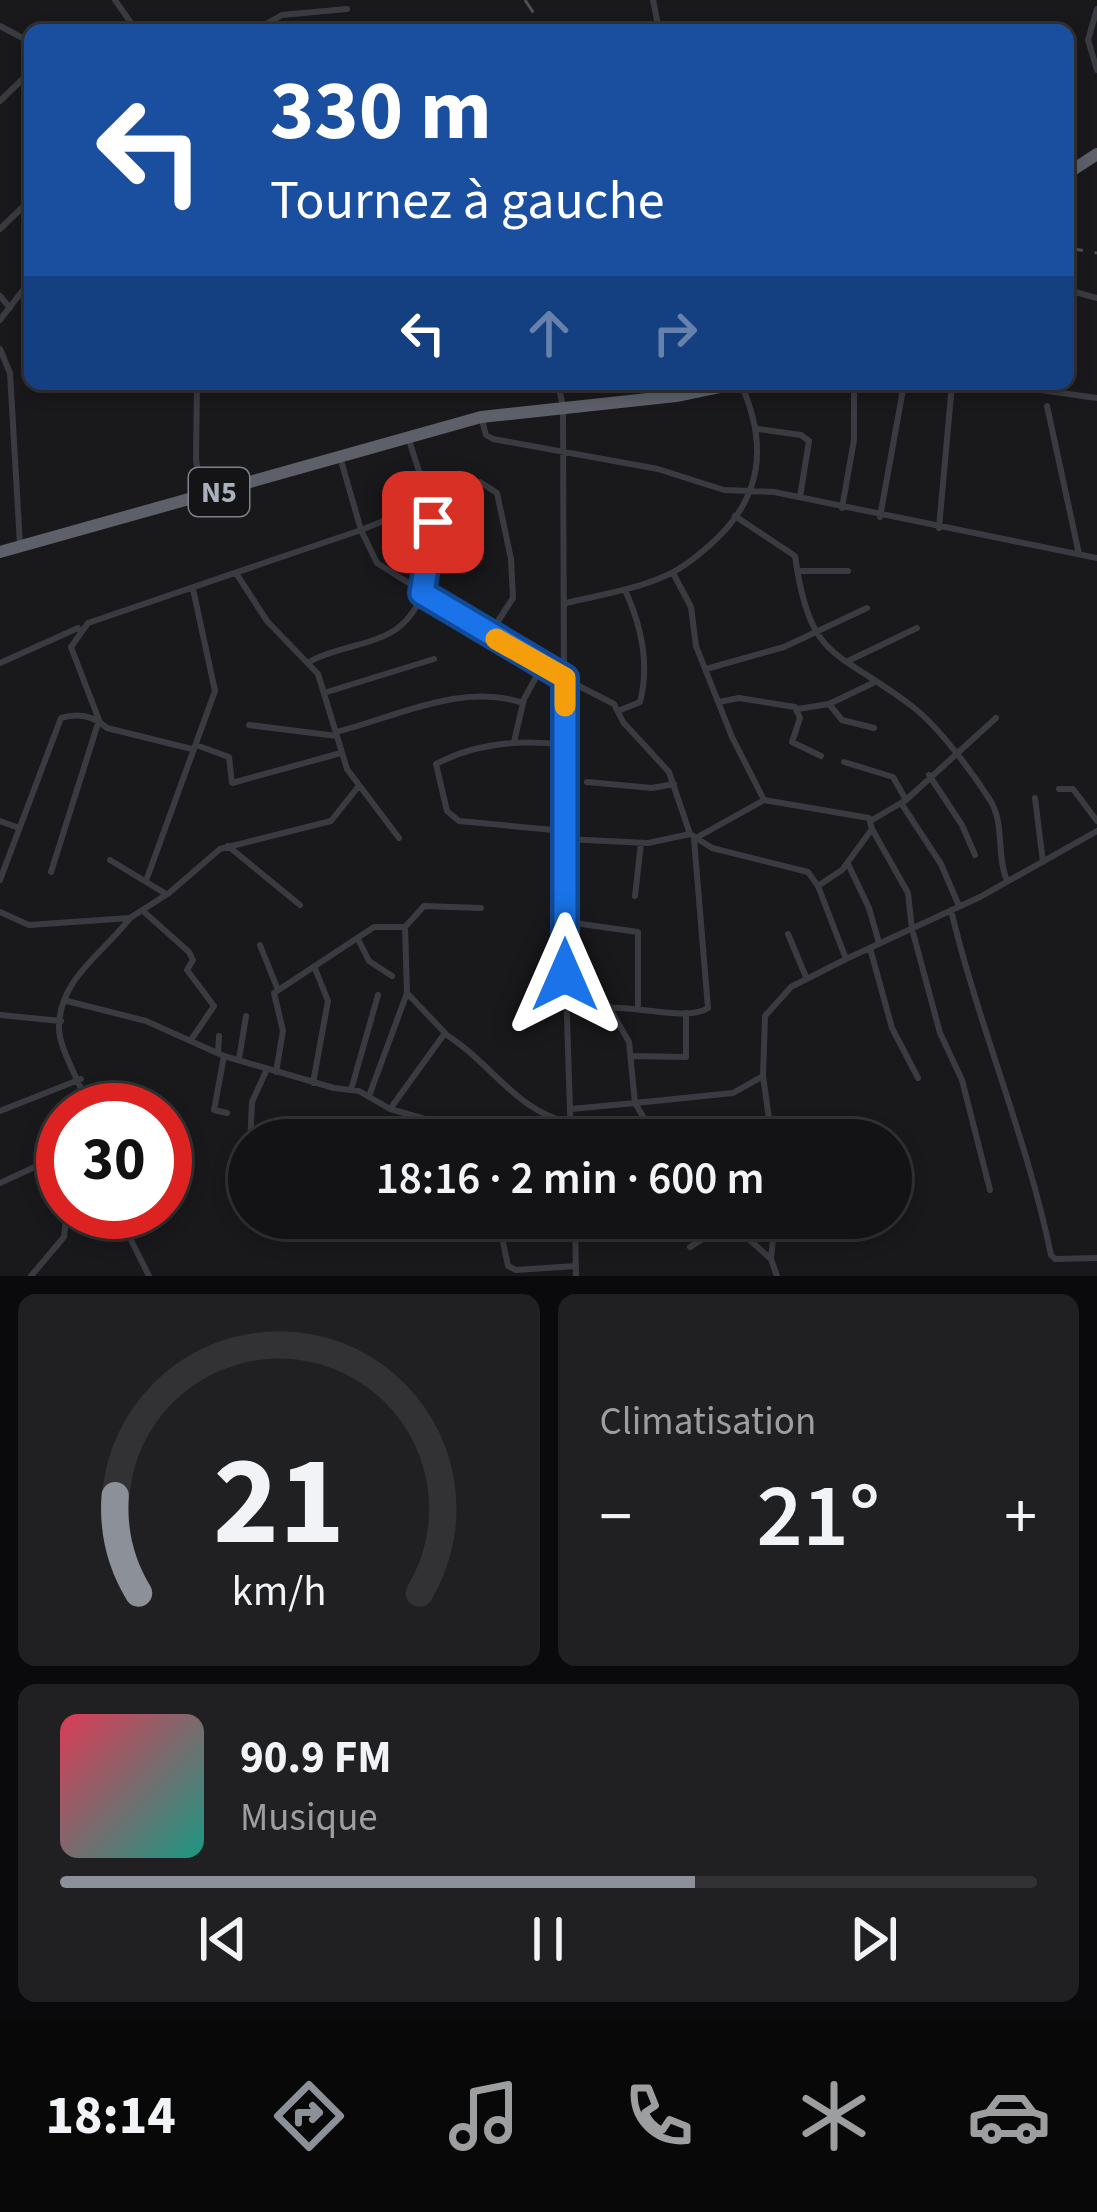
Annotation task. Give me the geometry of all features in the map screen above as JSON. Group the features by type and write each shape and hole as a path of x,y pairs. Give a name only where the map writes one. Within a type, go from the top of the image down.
{"highway":[{"name":"N5","path":"0,552 482,417 707,390"}],"street":[{"path":"266,24 282,15 346,9"},
{"path":"1097,9 1088,40 1097,70"},
{"path":"0,101 24,78"},
{"path":"0,229 24,206"},
{"path":"0,320 24,289"},
{"path":"0,296 10,308"},
{"path":"0,349 10,373 20,545"},
{"path":"197,390 196,459 202,497"},
{"path":"559,390 564,451 565,975 571,1119"},
{"path":"566,603 673,573 718,537 753,490 758,469 758,429 741,390"},
{"path":"842,508 854,440 854,390"},
{"path":"880,518 903,390"},
{"path":"939,529 951,390"},
{"path":"1041,390 1097,398"},
{"path":"1047,406 1079,554"},
{"path":"482,417 490,438 658,469 724,490 800,498 880,518 1097,558"},
{"path":"758,429 809,441 800,498"},
{"path":"309,662 392,632 409,616 422,593 433,531 408,436"},
{"path":"339,455 361,530 377,563 618,711 663,763 674,784 692,836 709,1004 702,1013 638,1006 606,1008"},
{"path":"1,660 480,482 497,493 511,559 513,594 489,635"},
{"path":"735,516 794,554 802,606 815,633 836,656 914,707 955,753 995,808 1007,882"},
{"path":"1065,551 1075,543"},
{"path":"797,571 848,572"},
{"path":"236,573 268,621 309,662 327,692 341,753 358,787 399,838"},
{"path":"673,573 691,607 694,635 719,702 764,800"},
{"path":"146,881 214,691 193,589"},
{"path":"618,711 638,704 644,682 639,629 625,589"},
{"path":"706,669 784,647 868,608"},
{"path":"85,626 71,647 99,720 107,728 229,757 232,783 341,753"},
{"path":"848,661 917,628"},
{"path":"327,692 434,659"},
{"path":"514,742 523,703 542,667"},
{"path":"719,702 740,698 798,709 830,704 873,682"},
{"path":"249,725 336,734 462,698 494,694 523,703"},
{"path":"830,704 842,719 874,728"},
{"path":"798,709 792,742 821,756"},
{"path":"0,880 61,718 74,714 99,720"},
{"path":"818,886 848,863 872,825 996,718"},
{"path":"51,872 99,720"},
{"path":"565,745 514,742 466,749 438,761 447,811 458,821 481,826 641,843 692,836 764,800 848,812 872,825 908,893 912,929 940,1033 970,1106 990,1190"},
{"path":"844,762 892,777 941,864 980,1025 1008,1095 1051,1255 1055,1259 1097,1258"},
{"path":"929,775 962,825 975,855"},
{"path":"587,782 639,787 674,784"},
{"path":"82,1083 58,1030 81,969 130,918 207,857 228,846 331,821 358,787"},
{"path":"1059,789 1072,789 1097,820"},
{"path":"1035,798 1043,862"},
{"path":"0,821 20,828"},
{"path":"769,1119 763,1076 765,1016 783,993 806,977 955,908 1097,832"},
{"path":"692,836 712,848 798,867 818,886 845,958"},
{"path":"635,896 641,843"},
{"path":"228,846 300,905"},
{"path":"110,860 166,894"},
{"path":"848,863 879,944"},
{"path":"368,1097 407,993 406,926 424,906 481,908"},
{"path":"143,911 189,952 193,960 187,970 214,1006 190,1040"},
{"path":"0,912 29,925 130,918"},
{"path":"566,921 638,932 638,1006"},
{"path":"251,1119 252,1102 272,1070 283,1036 274,993 380,925 406,926"},
{"path":"788,934 806,977"},
{"path":"358,939 369,961 392,976"},
{"path":"260,945 278,990"},
{"path":"870,948 898,1042 918,1078"},
{"path":"314,966 328,1001 314,1083"},
{"path":"565,975 590,977 627,1037 635,1103 645,1119"},
{"path":"407,993 527,1107 560,1119"},
{"path":"350,1090 378,995"},
{"path":"67,1001 125,1014 221,1055 350,1090 423,1119"},
{"path":"632,1056 686,1057 686,1013"},
{"path":"0,1016 61,1021"},
{"path":"239,1059 246,1016"},
{"path":"390,1108 445,1034"},
{"path":"219,1036 214,1110 226,1113"},
{"path":"571,1109 733,1093 763,1076"},
{"path":"0,1111 81,1078"},
{"path":"0,1184 36,1167"},
{"path":"31,1276 62,1239"},
{"path":"130,1239 149,1276"},
{"path":"503,1239 508,1266 516,1270 576,1266"},
{"path":"575,1239 576,1276"},
{"path":"690,1247 701,1239"},
{"path":"750,1239 771,1258"},
{"path":"773,1239 774,1274"}],"railway":[{"path":"525,0 541,24"},
{"path":"1074,249 1097,253"}],"slow traffic":[{"path":"496,639 565,678 565,706"}],"route":[{"path":"433,522 422,593 565,678 565,975"}]}
